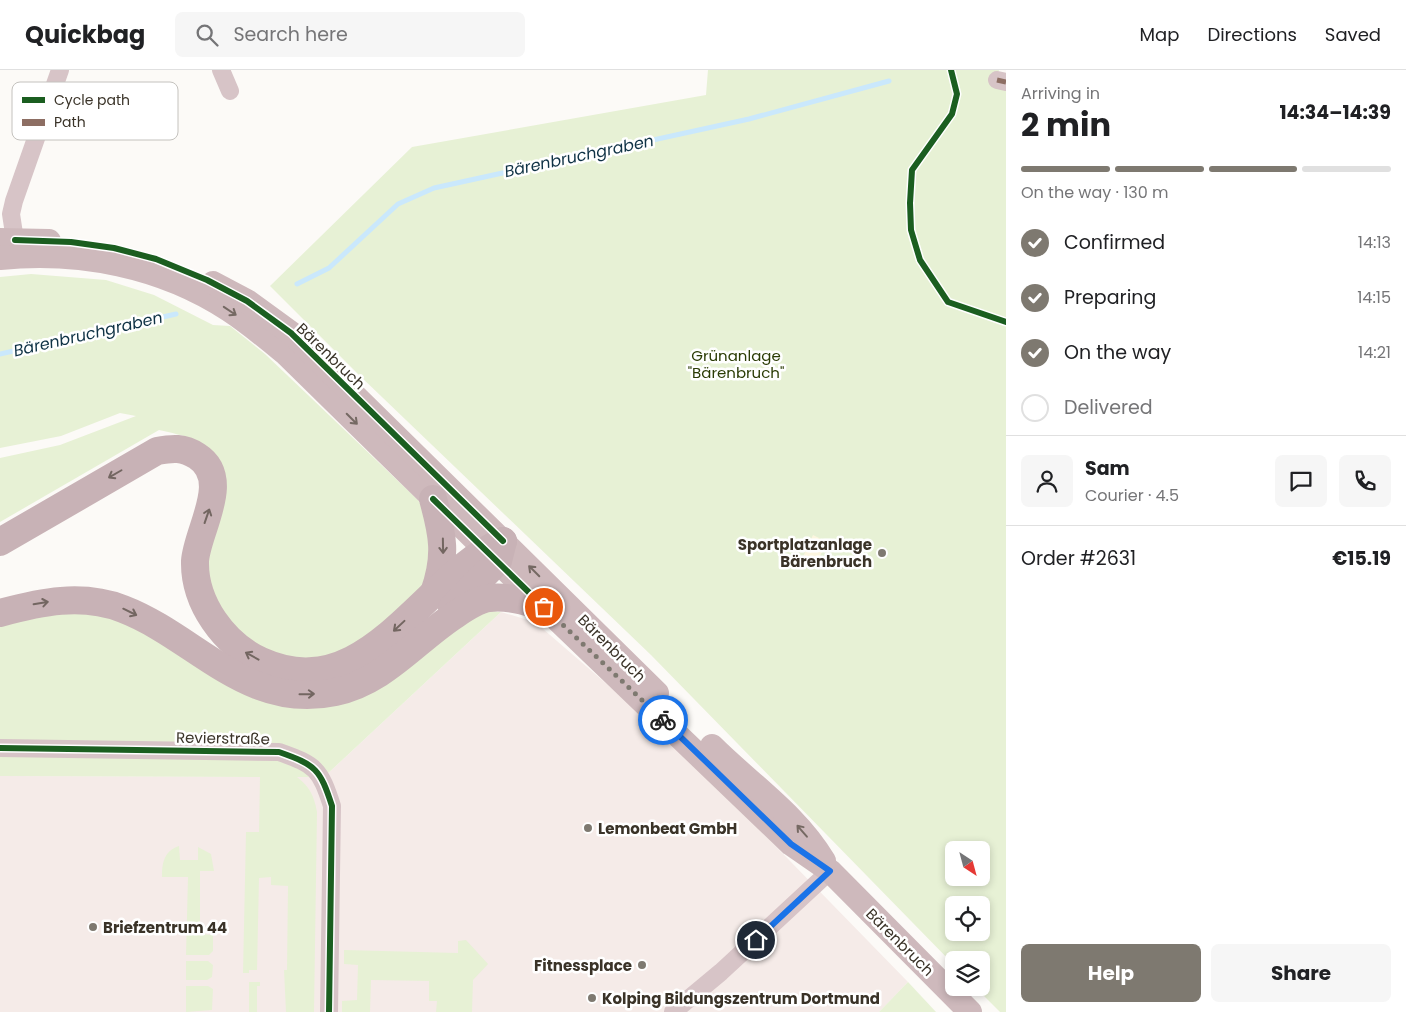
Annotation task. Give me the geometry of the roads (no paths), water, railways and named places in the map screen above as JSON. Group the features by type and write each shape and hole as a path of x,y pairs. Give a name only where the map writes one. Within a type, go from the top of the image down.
{"highway":[{"path":"0,542 157,451 174,448 188,451 200,458 208,466 212,478 210,511 200,536 195,562 199,587 207,608 218,627 244,652 261,661 299,670 320,669 344,664 365,654 388,637 434,593 495,550"},
{"path":"434,499 444,541 442,568 434,593"},
{"path":"437,626 459,600 495,550"},
{"path":"0,613 58,600 83,600 122,608 250,683 268,690 307,695 335,692 360,684 392,665 437,626 466,607 486,599 519,599 544,607"}],"main road":[{"name":"Bärenbruch","path":"8,240 70,242 114,248 156,259 207,280 247,301 291,333 495,550 544,607 791,844 830,871 970,1012"},
{"name":"Bärenbruch","path":"0,258 50,256 89,259 158,275 229,310 286,354 434,499 495,550 716,751 763,791 798,825 817,849 830,871"}],"street":[{"path":"56,82 60,70"},
{"path":"221,70 230,91"},
{"path":"8,240 14,201 35,140"},
{"name":"Revierstraße","path":"0,748 279,752 304,760 322,778 332,806 329,1012"},
{"path":"673,1012 728,966 830,871"}],"waterway":[{"name":"Bärenbruchgraben","path":"297,284 329,268 398,204 434,188 749,119 889,81"},
{"name":"Bärenbruchgraben","path":"0,354 176,314"}],"place":[{"name":"Sportplatzanlage Bärenbruch","path":"882,553"},
{"name":"Lemonbeat GmbH","path":"588,828"},
{"name":"Briefzentrum 44","path":"93,927"},
{"name":"Fitnessplace","path":"642,965"},
{"name":"Kolping Bildungszentrum Dortmund","path":"592,998"}],"park label":[{"name":"Grünanlage \"Bärenbruch\"","path":"736,364"}]}
